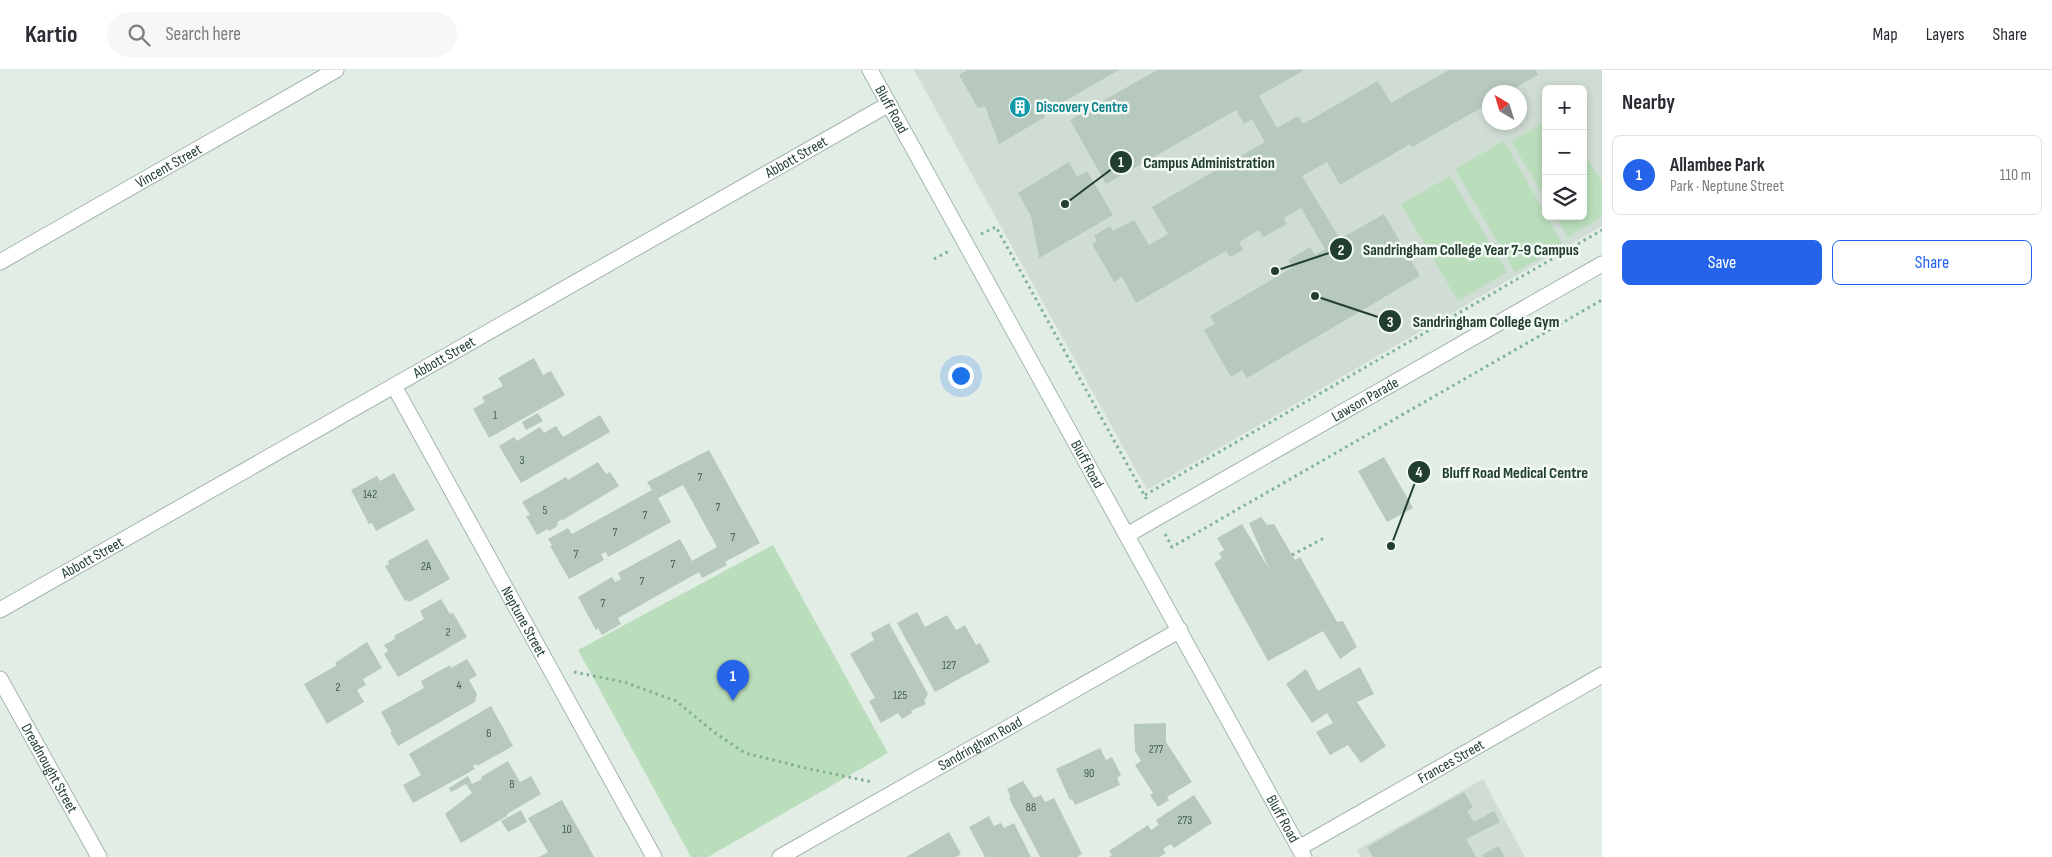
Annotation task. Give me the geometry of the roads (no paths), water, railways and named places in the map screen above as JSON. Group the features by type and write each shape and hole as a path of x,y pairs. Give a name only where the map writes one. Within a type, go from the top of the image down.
{"street":[{"name":"Vincent Street","path":"0,262 336,70"},
{"name":"Bluff Road","path":"870,70 1302,853"},
{"name":"Abbott Street","path":"0,610 889,104"},
{"name":"Lawson Parade","path":"1127,535 1602,264"},
{"name":"Neptune Street","path":"394,386 654,857"},
{"name":"Sandringham Road","path":"780,857 1180,630"},
{"name":"Frances Street","path":"1302,853 1602,675"},
{"name":"Dreadnought Street","path":"0,679 99,857"}],"place":[{"name":"Discovery Centre","path":"1020,107"},
{"name":"Campus Administration","path":"1065,204"},
{"name":"Sandringham College Year 7-9 Campus","path":"1275,271"},
{"name":"Sandringham College Gym","path":"1315,296"},
{"name":"Bluff Road Medical Centre","path":"1391,546"},
{"name":"Allambee Park","path":"733,701"}]}
